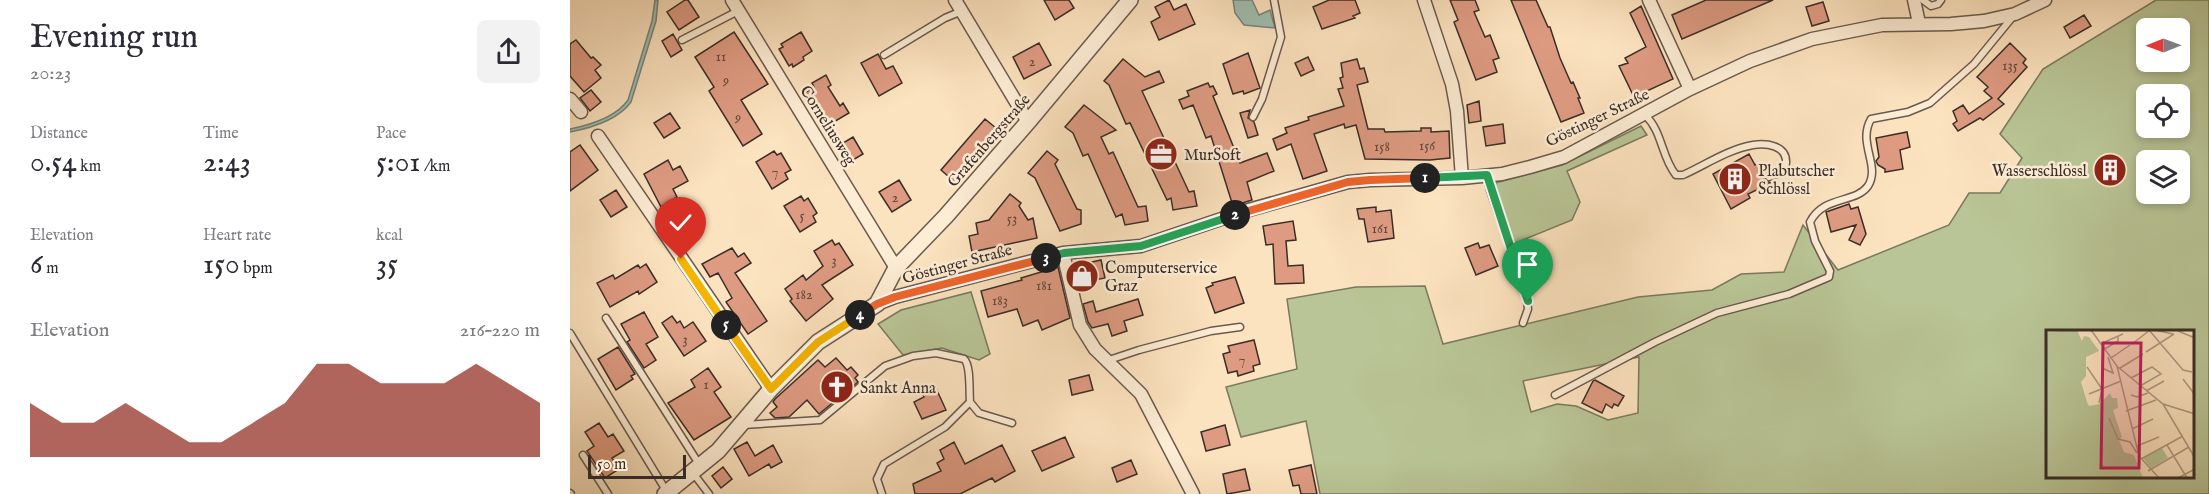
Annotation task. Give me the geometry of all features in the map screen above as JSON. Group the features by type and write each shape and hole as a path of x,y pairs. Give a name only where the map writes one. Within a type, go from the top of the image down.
{"street":[{"name":"Grafenbergstraße","path":"877,304 896,268 946,216 1130,0"},
{"path":"1424,0 1452,84 1459,130 1462,178"},
{"path":"1649,0 1690,90"},
{"path":"1914,0 1919,23"},
{"name":"Göstinger Straße","path":"666,493 718,452 771,389 818,342 877,304 1064,253 1141,246 1245,211 1348,182 1462,178 1530,167 1564,156 1750,61 1812,39 1882,25 1984,21 2015,14 2045,0"},
{"name":"Corneliusweg","path":"735,5 896,268"},
{"path":"958,5 1028,122"},
{"path":"570,99 581,111"},
{"path":"598,136 771,389"},
{"path":"1064,253 1080,325 1095,349 1141,394 1193,494"}],"lane":[{"path":"1253,117 1262,99 1281,37 1274,0"},
{"path":"1923,0 1931,6 1938,4 1941,0"},
{"path":"682,40 735,5"},
{"path":"885,55 945,18 958,5"},
{"name":"Göstinger Straße","path":"1555,395 1655,342 1717,313 1789,294 1829,277 1830,271 1815,241 1810,222 1815,213 1828,204 1862,192 1868,186 1872,176 1872,167 1865,129 1871,119 1908,112 1930,104 1974,64 2015,14"},
{"path":"1645,115 1660,135 1668,165 1676,175 1683,175 1740,149 1761,144 1773,145 1785,156 1786,165 1783,170 1769,177"},
{"path":"1487,175 1490,190 1526,293 1528,309 1523,323"},
{"path":"606,318 710,494"},
{"path":"1108,360 1201,334 1240,327"},
{"name":"Göstinger Straße","path":"570,333 666,493"},
{"path":"742,424 820,420 885,366 913,356 936,353 960,357 968,362 970,402 979,413 1012,423"},
{"path":"882,494 877,479 884,464 941,430 970,402"},
{"path":"583,455 608,494"}],"green space":[{"path":"2156,0 2209,0 2209,494 1320,494 1306,421 1241,437 1226,387 1297,369 1287,299 1356,287 1425,286 1443,344 1638,297 1712,290 1741,274 1784,272 1803,225 1838,270 1949,225 1969,193 2000,193 2022,158 2000,134 2043,69","holes":["1639,357 1638,413 1608,420 1576,406 1557,404 1531,412 1523,381"]},
{"path":"1641,126 1647,135 1567,171 1580,202 1572,220 1513,244 1495,183 1562,165"},
{"path":"971,292 990,354 979,360 942,348 903,355 878,324 901,310"}],"shaded area":[{"path":"655,0 658,0 656,21 631,102 612,118 570,132 570,129 610,116 628,100 652,21"},
{"path":"1233,0 1252,0 1259,15 1270,10 1275,28 1244,25 1235,13"}],"building":[{"path":"688,0 699,17 679,30 667,12"},
{"path":"1044,0 1069,0 1074,8 1055,20"},
{"path":"1169,0 1174,10 1186,4 1195,24 1159,40 1151,22 1160,17 1155,7"},
{"path":"1329,0 1355,0 1360,13 1353,16 1355,18 1322,29 1313,7"},
{"path":"1450,0 1475,0 1479,10 1474,12 1485,37 1490,35 1499,58 1493,60 1497,72 1476,80 1454,22 1458,20"},
{"path":"1511,0 1536,0 1550,27 1560,58 1580,98 1578,98 1584,113 1561,122"},
{"path":"1706,0 1773,0 1682,39 1672,15"},
{"path":"1823,2 1829,21 1812,26 1806,7"},
{"path":"1641,6 1673,79 1634,97 1619,66 1628,63 1625,58 1646,47 1630,13"},
{"path":"2084,15 2091,26 2070,38 2064,27"},
{"path":"734,32 768,84 741,100 762,134 743,146 709,91 714,87 695,57"},
{"path":"801,32 812,51 803,57 804,60 793,67 792,64 789,66 779,49 783,47 781,44"},
{"path":"673,34 682,50 671,57 662,41"},
{"path":"576,40 591,58 593,57 601,65 595,70 601,78 584,92 570,76 570,44"},
{"path":"1039,43 1051,65 1024,79 1013,57"},
{"path":"2010,43 2026,59 2023,63 2027,67 1998,99 2004,104 1983,120 1980,118 1958,131 1953,124 1957,121 1953,111 1963,105 1969,114 1992,98 1984,91 1988,87 1977,77"},
{"path":"1248,53 1260,88 1244,94 1243,91 1233,94 1223,64"},
{"path":"878,54 886,69 893,66 902,83 879,96 861,63"},
{"path":"1308,57 1314,70 1301,76 1295,63"},
{"path":"1123,59 1145,77 1159,71 1164,82 1142,91 1189,192 1194,191 1197,206 1173,210 1171,198 1167,200 1130,123 1126,124 1109,85 1104,81"},
{"path":"1357,59 1360,69 1364,68 1368,82 1357,85 1368,129 1384,129 1385,132 1421,131 1421,128 1431,128 1431,132 1449,131 1450,158 1365,159 1356,125 1345,128 1344,124 1314,134 1327,171 1303,179 1291,144 1277,150 1273,139 1287,133 1285,128 1309,120 1308,117 1344,106 1338,89 1343,88 1340,78 1343,77 1341,63"},
{"path":"826,75 831,85 828,87 840,106 843,103 849,113 827,126 805,93 814,87 812,83"},
{"path":"1208,83 1210,87 1213,86 1217,94 1213,96 1240,163 1267,153 1274,171 1247,182 1252,200 1233,206 1211,136 1206,138 1193,105 1183,109 1179,100 1189,96 1187,91"},
{"path":"591,90 601,102 590,111 580,98"},
{"path":"1479,101 1481,121 1469,123 1467,105"},
{"path":"1084,105 1116,130 1101,137 1109,154 1113,152 1138,207 1146,206 1148,221 1125,225 1122,214 1116,217 1088,154 1083,156 1073,133 1065,127"},
{"path":"1250,110 1248,118 1254,122 1258,135 1248,138 1240,113"},
{"path":"670,113 680,128 664,138 654,123"},
{"path":"985,119 1002,133 957,184 941,170"},
{"path":"1503,124 1505,143 1486,146 1483,127"},
{"path":"1907,132 1910,147 1900,150 1903,169 1885,172 1885,169 1876,161 1879,157 1876,138"},
{"path":"853,137 863,154 848,163 838,146"},
{"path":"580,145 598,170 570,191 570,152"},
{"path":"774,151 777,155 781,153 791,170 785,173 788,179 772,189 756,162"},
{"path":"1047,151 1058,160 1055,164 1077,209 1081,210 1081,224 1060,231 1035,178 1028,173"},
{"name":"Plabutscher Schlössl","path":"1749,154 1755,165 1760,163 1766,173 1765,180 1771,183 1748,194 1750,198 1731,209 1713,174"},
{"path":"668,160 673,170 680,166 688,181 673,189 677,197 661,207 644,174"},
{"path":"899,180 911,200 892,212 879,192"},
{"path":"616,190 627,207 611,217 600,200"},
{"path":"1010,194 1021,203 1019,206 1028,220 1033,218 1037,238 972,252 969,236 978,234 976,223 989,220"},
{"path":"801,196 804,201 808,198 817,213 813,216 816,222 800,232 784,206"},
{"path":"1849,204 1851,209 1858,207 1866,234 1860,245 1849,240 1856,225 1831,232 1826,212"},
{"path":"1376,207 1376,212 1391,210 1394,238 1368,242 1364,219 1359,219 1357,209"},
{"path":"1293,221 1296,240 1286,241 1288,266 1303,265 1304,283 1275,284 1273,244 1266,245 1263,226"},
{"path":"832,240 835,245 839,243 853,265 822,285 833,299 806,321 790,301 792,299 785,289 803,275 806,280 823,266 814,251"},
{"path":"1478,243 1480,248 1489,245 1498,266 1476,275 1465,248"},
{"path":"732,248 738,257 744,253 751,263 735,273 767,321 748,334 726,302 732,298 718,273 710,277 702,264"},
{"path":"1101,260 1105,278 1079,283 1074,266"},
{"path":"646,264 657,282 639,294 638,291 610,307 597,283 613,275 615,279 638,265 640,268"},
{"path":"1058,267 1070,318 1042,330 1038,320 1023,326 1017,309 988,317 981,291"},
{"path":"1235,277 1244,303 1215,313 1206,288 1213,285 1212,283"},
{"path":"1138,299 1143,315 1124,321 1127,331 1112,336 1108,324 1092,328 1083,304 1093,301 1096,312"},
{"path":"644,312 658,337 646,344 656,360 644,368 627,342 630,340 621,324"},
{"path":"672,316 677,323 680,321 684,328 693,322 706,341 684,356 662,323"},
{"path":"1254,340 1260,364 1253,366 1254,371 1238,376 1237,371 1228,373 1223,354 1230,352 1228,346"},
{"path":"618,347 635,374 631,376 633,379 616,390 598,359"},
{"path":"836,358 847,370 851,367 858,375 855,378 858,382 819,414 807,400 789,417 775,418 770,413 777,407 773,402 775,399 818,360 825,367"},
{"path":"708,368 721,387 714,392 731,417 694,440 668,403 695,387 691,380"},
{"path":"1089,375 1093,390 1072,395 1069,380"},
{"path":"1595,380 1624,396 1618,406 1614,404 1612,408 1606,404 1602,413 1582,403"},
{"path":"935,386 946,410 922,419 914,402 924,397 922,393"},
{"path":"599,423 608,437 613,434 624,451 612,458 619,469 605,478 587,451 594,446 585,432"},
{"path":"1225,425 1230,445 1206,451 1201,432"},
{"path":"1065,437 1074,457 1042,471 1032,451"},
{"path":"747,442 755,456 773,445 782,462 771,468 769,464 749,476 734,449"},
{"path":"954,442 965,464 1002,445 1015,471 995,482 992,478 960,494 915,494 913,484 941,471 937,463 944,459 940,450"},
{"path":"1131,460 1137,474 1117,482 1112,468"},
{"path":"1311,465 1317,494 1301,494 1299,485 1293,486 1289,470"},
{"path":"723,467 732,479 721,488 712,476"},
{"path":"1245,469 1250,490 1227,494 1223,474"}],"place":[{"name":"MurSoft","path":"1161,154"},
{"name":"Wasserschlössl","path":"2110,170"},
{"name":"Plabutscher Schlössl","path":"1735,179"},
{"name":"Computerservice Graz","path":"1082,276"},
{"name":"Sankt Anna","path":"837,387"}],"route":[{"path":"681,259 771,389 818,342 877,304 895,297 1064,253 1141,246 1245,211 1355,181 1462,178 1487,175 1528,301"}]}
